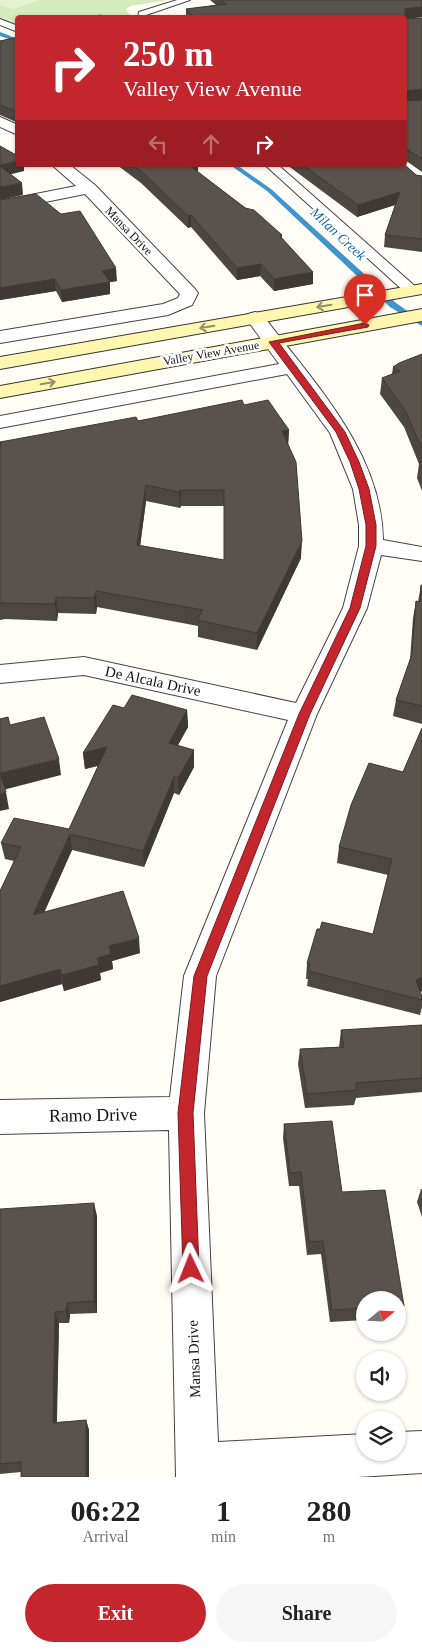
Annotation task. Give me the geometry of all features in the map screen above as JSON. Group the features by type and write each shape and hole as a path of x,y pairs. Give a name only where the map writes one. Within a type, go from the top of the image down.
{"main road":[{"name":"Valley View Avenue","path":"0,363 417,290"},
{"name":"Valley View Avenue","path":"0,392 414,316"}],"street":[{"path":"0,121 15,129"},
{"name":"Mansa Drive","path":"0,338 168,309 186,302 189,293 89,188 63,167"},
{"path":"0,206 89,188"},
{"name":"Mansa Drive","path":"198,1471 186,1113 200,976 304,714 355,608 371,546 371,525 368,507 355,462 340,432 255,318"},
{"name":"Valley View Avenue","path":"0,422 293,367"},
{"path":"371,546 422,554"},
{"name":"De Alcala Drive","path":"0,674 84,666 304,714"},
{"name":"Ramo Drive","path":"0,1117 186,1113"},
{"path":"198,1471 422,1452"}],"lane":[{"path":"142,15 186,0"},
{"path":"0,22 15,28"},
{"path":"273,167 326,211 390,274 417,290"}],"green space":[{"path":"0,0 168,0 131,6 126,9 130,15 15,15 15,24 0,18"},
{"path":"0,0 40,0 13,9 0,6"}],"building":[{"path":"221,0 422,0 422,7 405,9 405,15 192,15 186,9 226,4"},
{"path":"422,18 422,89 407,91 407,19"},
{"path":"15,38 15,111 0,105 0,41"},
{"path":"422,100 422,159 407,150 407,101"},
{"path":"0,146 15,154 15,162 0,165"},
{"path":"0,166 22,183 0,187"},
{"path":"135,167 192,167 245,208 254,210 282,235 280,236 313,272 274,279 261,264 237,268 191,215 188,216"},
{"path":"306,167 407,167 416,175 422,176 422,239 385,235 400,192 358,205"},
{"path":"36,194 61,214 80,211 116,268 102,271 110,282 61,290 55,279 0,288 0,200"},
{"path":"422,354 422,449 406,412 382,378 400,371 393,367 399,363"},
{"path":"242,400 244,405 268,400 289,430 282,431 296,462 302,541 257,633 197,620 203,610 96,591 94,598 56,597 55,604 0,603 0,442 136,417 138,421","holes":["146,485 179,492 181,490 224,490 224,560 137,545"]},
{"path":"421,585 422,706 396,700 412,654 416,601 420,602"},
{"path":"132,695 187,710 169,743 194,750 178,778 174,777 143,851 70,834 33,915 123,891 139,938 109,946 111,954 97,958 99,965 62,975 60,969 0,986 0,891 21,847 1,843 14,818 69,829 107,747 83,753 113,705 124,708"},
{"path":"8,717 10,725 44,717 59,759 0,773 0,719"},
{"path":"422,728 422,977 416,980 422,1000 308,971 310,964 307,963 317,929 320,929 322,922 373,934 392,859 339,847 351,805 369,763 403,772"},
{"path":"0,773 6,792 0,794"},
{"path":"422,1025 422,1078 356,1083 357,1090 307,1094 300,1049 344,1047 341,1030"},
{"path":"332,1121 342,1192 385,1190 402,1291 356,1291 356,1309 332,1310 323,1241 309,1242 301,1172 290,1173 284,1124"},
{"path":"94,1203 94,1301 67,1303 66,1311 55,1312 53,1423 86,1420 86,1477 21,1477 21,1462 0,1464 0,1209"}],"waterway":[{"name":"Milan Creek","path":"0,34 15,40"},
{"name":"Milan Creek","path":"236,167 269,190 393,305 422,324"}],"route":[{"path":"191,1269 186,1113 200,976 304,714 355,608 371,546 371,525 364,489 355,462 340,432 273,342 365,325"}]}
